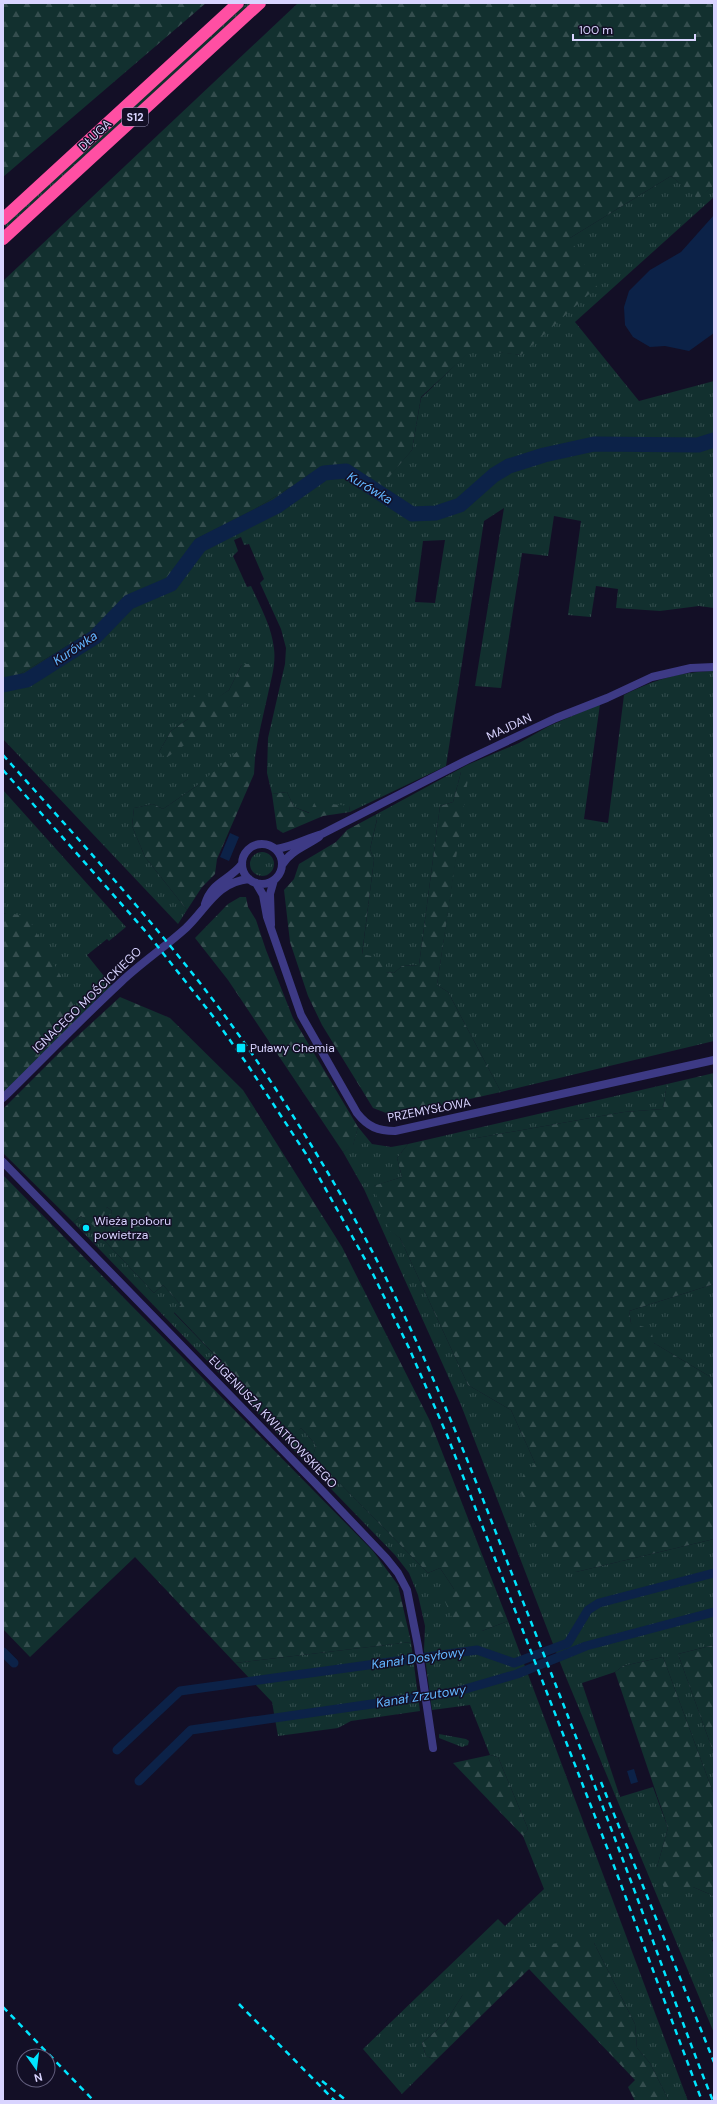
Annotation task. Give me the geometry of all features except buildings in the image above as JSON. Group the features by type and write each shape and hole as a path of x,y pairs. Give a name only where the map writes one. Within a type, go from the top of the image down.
{"highway":[{"name":"DŁUGA","path":"3,219 238,3"},
{"name":"DŁUGA","path":"7,235 260,3"}],"street":[{"name":"MAJDAN","path":"282,865 293,853 322,834 556,718 607,698 652,677 690,668 714,667"},
{"name":"MAJDAN","path":"276,849 290,846 305,839 322,834"},
{"path":"264,844 276,849 281,856 282,865 280,874 274,880 265,884 253,881 244,872 242,864 245,854 256,845 264,844"},
{"name":"IGNACEGO MOŚCICKIEGO","path":"205,904 211,889 235,873 242,864"},
{"name":"PRZEMYSŁOWA","path":"271,926 270,894 274,880"},
{"name":"IGNACEGO MOŚCICKIEGO","path":"3,1098 119,984 186,928 205,904 221,890 234,882 253,881"},
{"name":"PRZEMYSŁOWA","path":"253,881 263,895 265,910 295,999 309,1030 357,1114 364,1122 379,1130 395,1131 714,1060"},
{"name":"EUGENIUSZA KWIATKOWSKIEGO","path":"3,1162 386,1558 398,1573 407,1590 418,1646 426,1710 433,1748"}],"green space":[{"path":"3,3 206,3 3,177"},
{"path":"247,3 252,3 7,227 4,225"},
{"path":"298,3 714,3 714,185 698,199 671,176 570,238 597,287 521,355 473,349 421,397 412,450 378,490 346,467 322,468 253,510 196,539 164,582 127,597 90,632 12,679 3,681 3,281"},
{"path":"671,176 698,198 714,185 714,197 575,322 639,401 714,381 714,608 699,606 660,611 616,608 618,589 596,586 591,617 568,615 581,521 554,516 548,556 522,553 501,688 475,686 504,508 484,521 446,766 350,812 349,806 310,813 294,807 287,792 272,794 267,773 268,738 285,664 286,648 281,629 260,583 264,579 249,544 244,545 241,537 234,540 238,551 233,556 247,587 251,586 262,609 271,633 274,649 273,672 255,758 252,753 198,785 163,809 153,804 134,808 132,826 145,857 187,910 178,924 3,739 3,681 12,679 90,632 127,597 164,582 196,539 253,510 322,468 346,467 377,490 412,450 421,398 473,348 521,355 570,238","holes":["445,540 435,603 415,602 423,541","242,664 243,704 159,752 171,731 229,690"]},
{"path":"242,664 252,664 255,684 243,704 166,758 159,752 171,731 188,719 194,695 204,691 212,701 229,690"},
{"path":"714,671 714,1041 501,1092 448,992 437,985 468,773 461,772 453,802 440,806 419,965 402,966 394,973 386,972 362,955 374,860 370,849 377,820 375,815 467,765 519,743 549,726 600,704 584,819 608,823 624,695 668,677"},
{"path":"239,750 253,753 255,758 254,774 217,859 215,874 202,887 187,910 145,857 132,826 134,808 153,804 163,809 198,785"},
{"path":"461,772 469,772 437,985 448,992 501,1092 394,1116 373,1108 322,1025 308,996 290,942 284,890 294,879 299,864 336,842 347,830 375,815 377,819 370,849 374,860 362,954 386,959 386,972 394,973 402,966 419,965 440,806 453,802"},
{"path":"3,790 126,927 109,941 107,939 87,955 112,986 95,1000 97,1003 74,1024 6,913 3,914"},
{"path":"287,792 294,807 309,813 315,802 349,806 350,812 323,816 283,833 277,829 272,794"},
{"path":"262,852 271,855 274,864 271,873 262,876 253,873 250,864 253,855"},
{"path":"240,897 246,897 248,907 256,920 266,950 293,1018 358,1127 353,1146 343,1152 228,980 195,938 228,904"},
{"path":"6,913 27,916 72,996 76,1011 74,1024 3,1093 3,914"},
{"path":"120,997 170,1018 243,1090 342,1247 430,1421 508,1621 482,1631 458,1631 442,1595 454,1589 440,1568 428,1573 313,1456 316,1445 301,1428 292,1436 174,1312 181,1305 163,1285 154,1293 102,1238 112,1211 107,1207 96,1235 93,1232 94,1226 81,1216 73,1222 3,1153 3,1109 59,1053"},
{"path":"714,1073 714,1284 629,1311 631,1323 651,1329 654,1343 714,1379 714,1539 576,1572 546,1551 517,1483 535,1463 511,1410 468,1385 400,1238 390,1231 373,1186 402,1177 397,1158 408,1144 430,1139 471,1139 624,1112 663,1109 667,1084"},
{"path":"667,1084 663,1109 624,1112 471,1139 430,1139"},
{"path":"358,1127 372,1144 391,1147 408,1144 397,1158 402,1177 374,1186 390,1230 400,1238 468,1385 511,1410 535,1463 576,1572 714,1539 714,1645 678,1654 714,1754 714,1795 663,1657 623,1666 615,1672 582,1683 620,1797 653,1787 668,1828 657,1867 693,1887 714,1896 714,1939 712,1940 714,1944 714,2033 563,1670 461,1405 364,1189 343,1152 353,1145"},
{"path":"3,1175 373,1551 398,1585 411,1642 235,1663 135,1557 30,1657 3,1629"},
{"path":"107,1207 112,1211 102,1238 154,1293 163,1285 181,1305 174,1313 292,1435 301,1428 316,1445 313,1456 428,1573 440,1568 482,1631 508,1621 688,2101 669,2101 650,2063 637,2048 635,2024 594,1943 462,1996 445,2023 422,2043 426,2056 436,2060 402,2094 363,2049 498,1919 505,1926 544,1889 523,1836 528,1829 498,1757 490,1755 470,1705 432,1710 424,1650 425,1626 418,1595 409,1573 395,1555 73,1222 81,1216 95,1226"},
{"path":"714,1284 714,1379 654,1343 631,1323 629,1311"},
{"path":"411,1642 420,1711 351,1721 338,1728 278,1736 272,1702 235,1663"},
{"path":"714,1645 714,1754 678,1654"},
{"path":"663,1657 714,1795 714,1896 693,1887 665,1891 657,1867 668,1828 615,1672 623,1666"},
{"path":"439,1734 466,1739 469,1741 468,1745 462,1747 439,1738"},
{"path":"490,1755 498,1757 528,1829 523,1836 453,1763"},
{"path":"574,1941 594,1943 635,2024 637,2048 650,2063 669,2101 635,2101 628,2087 635,2080 529,1969 436,2060 426,2056 422,2043 445,2023 462,1996 513,1949"}],"water":[{"path":"714,215 714,333 689,351 665,346 650,347 633,337 625,325 624,307 629,291 650,270 681,252"},
{"path":"230,833 239,837 229,861 220,857"},
{"path":"634,1769 638,1782 631,1784 627,1771"}],"waterway":[{"name":"Kurówka","path":"3,685 27,680 95,637 129,602 171,584 200,545 277,506 324,473 346,471 412,514 436,513 460,505 494,475 509,466 544,455 594,444 698,445 714,440"},
{"name":"Kanał Dosyłowy","path":"117,1750 180,1691 477,1650 514,1663 568,1643 588,1610 599,1603 714,1573"},
{"name":"Kanał Zrzutowy","path":"139,1781 191,1730 455,1692 517,1674 586,1646 714,1612"},
{"name":"Kanał Dosyłowy","path":"3,1652 14,1663"}],"railway":[{"path":"3,755 128,896 220,1009 294,1118 345,1202 370,1247 415,1338 475,1479 603,1806 713,2101"},
{"path":"3,770 147,933 212,1015 247,1064 306,1154 371,1270 409,1348 447,1435 608,1850 702,2101"},
{"path":"601,1782 714,2062"},
{"path":"239,2004 335,2101"},
{"path":"3,2007 94,2101"},
{"path":"322,2081 347,2101"}],"place":[{"name":"Puławy Chemia","path":"241,1048"},
{"name":"Wieża poboru powietrza","path":"86,1228"}]}
